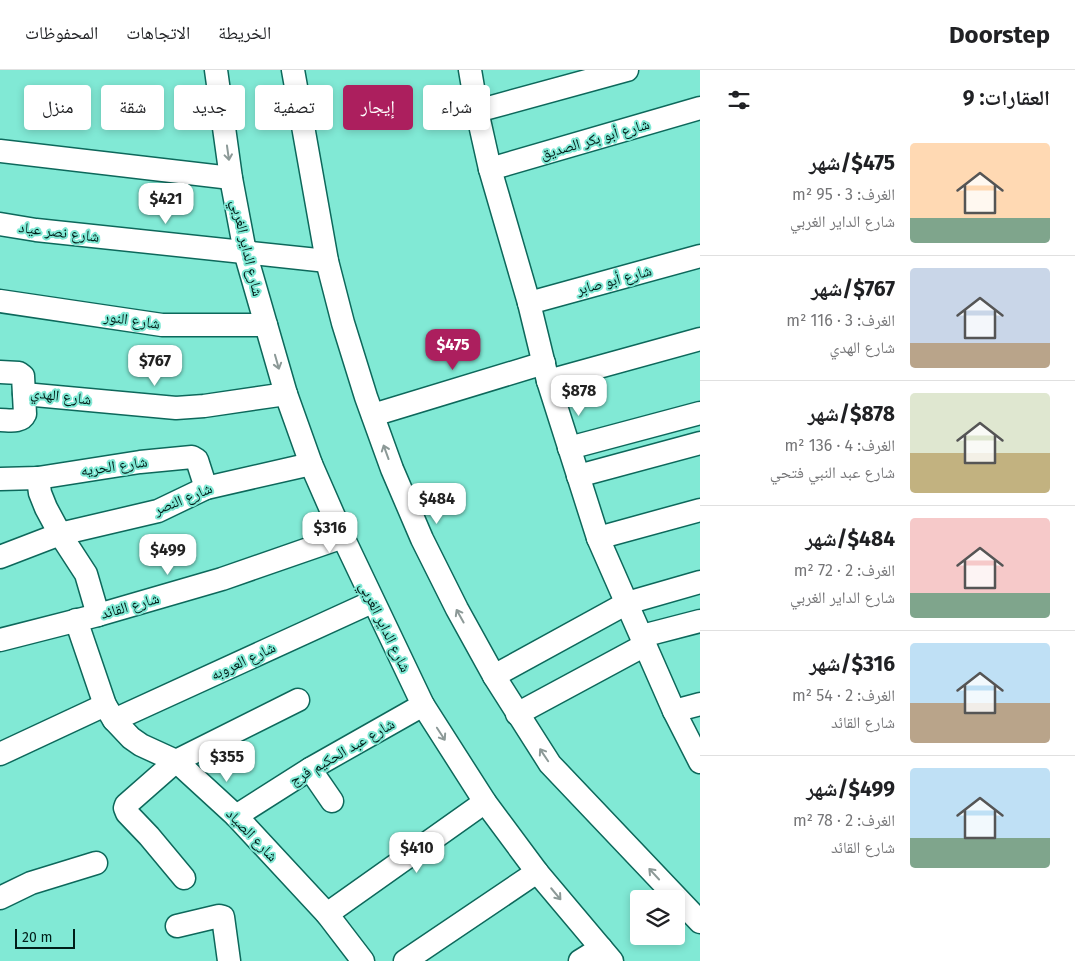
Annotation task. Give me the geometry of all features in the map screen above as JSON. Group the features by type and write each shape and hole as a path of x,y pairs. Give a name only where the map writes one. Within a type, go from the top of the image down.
{"street":[{"name":"شارع الداير الغربي","path":"216,70 231,178 245,252 286,394 311,464 343,537 372,602 423,706 485,802 537,872 606,954"},
{"path":"293,70 327,261 343,323 392,469 422,540 456,608 494,676 550,764 700,922"},
{"path":"470,70 472,85"},
{"path":"490,108 627,70"},
{"name":"شارع أبو بكر الصديق","path":"490,169 700,108"},
{"path":"480,130 529,303 546,372 598,538 674,711 700,762"},
{"path":"0,151 231,178"},
{"name":"شارع نصر عياد","path":"0,224 36,230 327,261"},
{"name":"شارع أبو صابر","path":"529,303 700,256"},
{"name":"شارع النور","path":"0,301 162,325 266,325"},
{"path":"373,415 546,372 700,339"},
{"name":"شارع الهدي","path":"0,372 21,374 24,394 183,408 286,394"},
{"path":"0,420 19,420 24,417 24,394"},
{"path":"569,448 700,413"},
{"path":"578,476 700,443"},
{"name":"شارع الحريه","path":"0,479 38,478 140,462 192,457 197,460 206,488"},
{"name":"شارع النصر","path":"0,558 60,534 158,511 206,488 311,464"},
{"path":"38,478 42,500 60,534 86,574 98,615"},
{"path":"598,538 700,510"},
{"name":"شارع القائد","path":"0,640 98,615 222,579 343,537"},
{"path":"494,676 627,603 700,582"},
{"name":"شارع العروبه","path":"0,754 109,713 372,602"},
{"name":"شارع الصياد","path":"76,620 109,713 131,738 141,745 176,761 236,816 327,914 363,961"},
{"path":"517,714 644,641 700,621"},
{"path":"184,878 127,813 125,808 176,761 298,700"},
{"path":"674,711 700,704"},
{"name":"شارع عبد الحكيم فرج","path":"236,816 310,769 423,706"},
{"path":"310,769 332,801"},
{"path":"327,914 485,802"},
{"path":"0,898 31,883 96,863"},
{"path":"405,961 537,872"},
{"path":"177,926 219,916 223,917 229,961"},
{"path":"580,961 606,954"}]}
